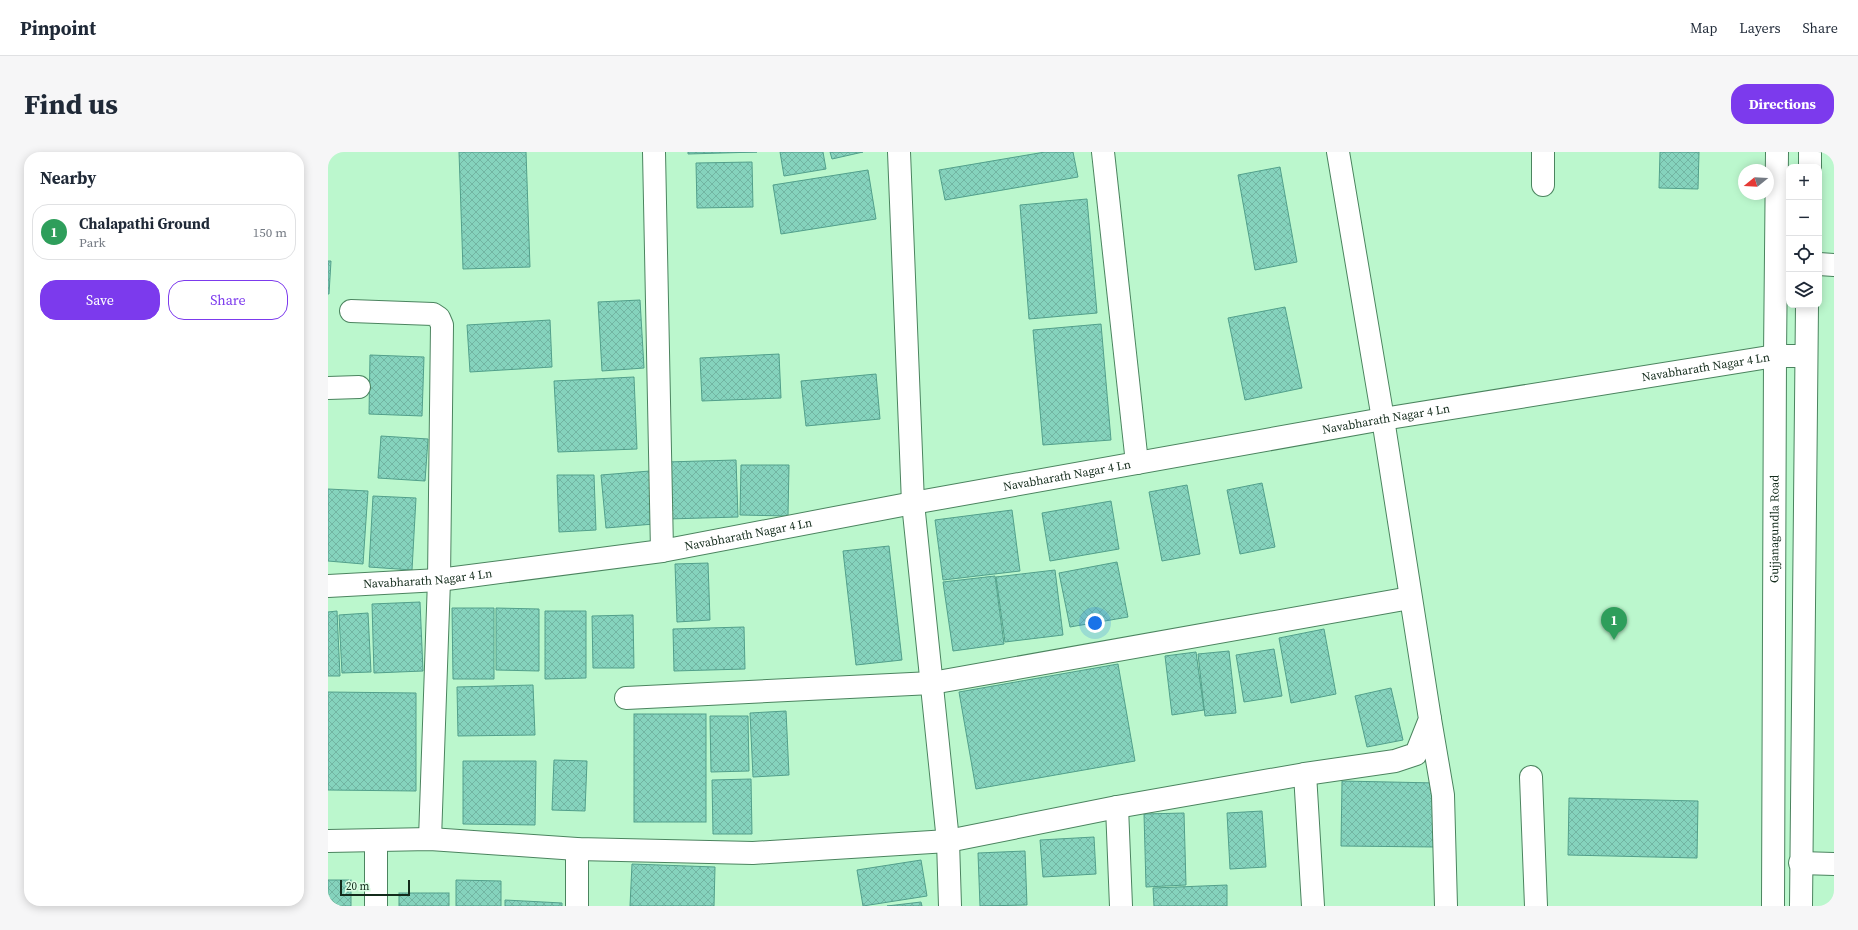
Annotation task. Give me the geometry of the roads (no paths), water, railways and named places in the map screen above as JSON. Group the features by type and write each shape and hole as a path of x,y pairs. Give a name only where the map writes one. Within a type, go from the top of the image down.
{"street":[{"path":"654,152 662,551"},
{"path":"899,152 913,503 948,841 950,906"},
{"path":"1103,152 1137,463"},
{"path":"1338,152 1383,419 1410,598 1443,795 1446,906"},
{"path":"1543,152 1543,185"},
{"name":"Gujjanagundla Road","path":"1773,906 1777,152"},
{"path":"1810,152 1810,164"},
{"path":"1822,264 1834,265"},
{"path":"1801,906 1800,863 1805,356 1807,308"},
{"path":"351,311 433,314 439,318 442,324 439,580 430,839"},
{"name":"Navabharath Nagar 4 Ln","path":"328,586 439,580 662,551 913,503 1383,419 1775,356 1805,356"},
{"path":"328,388 359,386"},
{"path":"626,698 932,683 1410,598"},
{"path":"328,841 430,839 577,849 753,853 948,841 1117,807 1305,774 1395,761 1416,754 1430,719"},
{"path":"1305,774 1314,906"},
{"path":"1531,778 1536,906"},
{"path":"1117,807 1121,906"},
{"path":"376,841 376,906"},
{"path":"577,849 577,906"},
{"path":"1800,863 1834,864"}],"place":[{"name":"Chalapathi Ground","path":"1614,640"}]}
